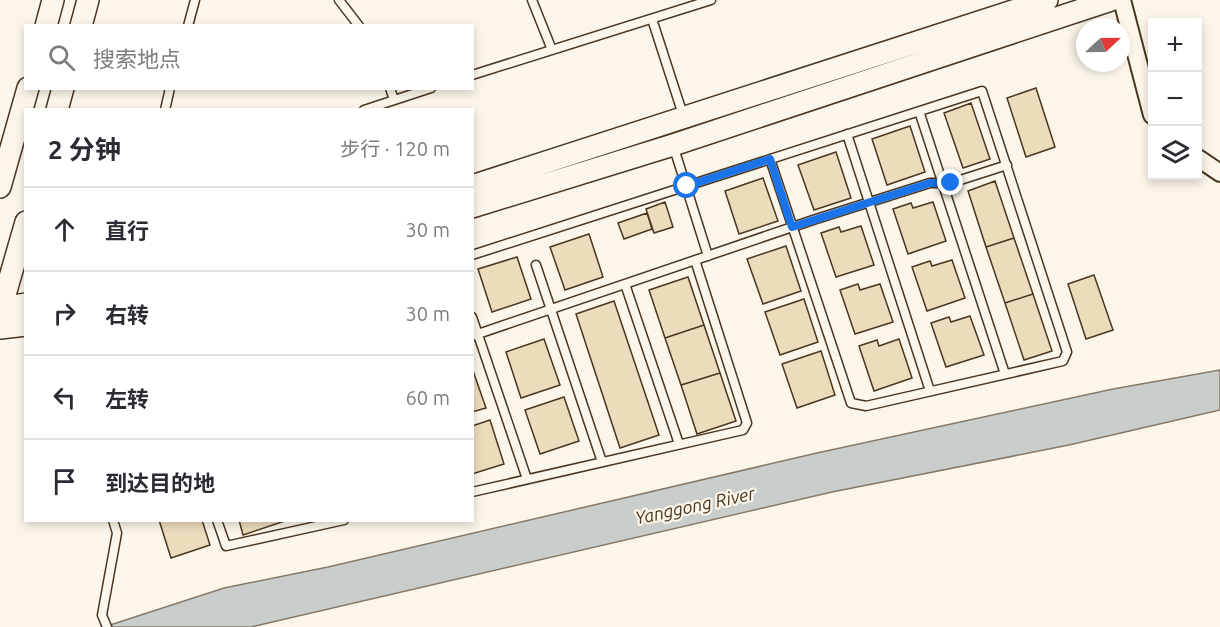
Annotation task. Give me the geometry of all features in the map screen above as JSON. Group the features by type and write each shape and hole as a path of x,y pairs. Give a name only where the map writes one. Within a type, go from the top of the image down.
{"street":[{"path":"47,24 53,0"},
{"path":"82,24 88,0"},
{"path":"474,185 684,120 1047,0"},
{"path":"474,206 673,144 1111,0"},
{"path":"1122,0 1148,100"},
{"path":"0,187 27,90"},
{"path":"58,108 62,90"},
{"path":"1202,161 1220,173"},
{"path":"0,314 24,229"},
{"path":"0,314 24,305"},
{"path":"0,314 24,324"}],"lane":[{"path":"189,24 195,0"},
{"path":"339,0 357,24"},
{"path":"532,0 552,50"},
{"path":"474,74 711,0"},
{"path":"652,19 684,120"},
{"path":"165,108 170,90"},
{"path":"391,90 394,100"},
{"path":"370,108 425,90"},
{"path":"474,254 847,134 982,91 1067,352 1063,361 866,406 851,403 770,159"},
{"path":"919,111 1005,374"},
{"path":"847,134 930,391"},
{"path":"673,144 708,256"},
{"path":"527,479 475,335 869,202 930,183 951,183 1007,165"},
{"path":"474,492 742,430 747,423 694,260"},
{"path":"536,266 602,462"},
{"path":"625,284 679,444"},
{"path":"107,627 102,615 117,533 113,522"},
{"path":"219,522 226,546 335,522"},
{"path":"298,522 300,530"}],"water":[{"name":"Yanggong River","path":"1220,370 1220,410 1069,445 832,492 251,627 104,627 224,588 328,567 817,453 1113,389"}],"building":[{"path":"1036,88 1055,147 1026,157 1007,98"},
{"path":"971,103 990,159 963,168 944,113"},
{"path":"910,126 925,172 887,185 872,139"},
{"path":"836,152 851,198 814,210 798,165"},
{"path":"763,178 778,221 739,234 725,191"},
{"path":"995,181 1014,238 986,247 968,191"},
{"path":"665,202 673,227 654,233 646,209"},
{"path":"933,202 946,241 908,254 893,209 911,203 913,208"},
{"path":"647,213 652,229 624,239 618,223"},
{"path":"861,226 874,265 836,277 821,233 839,227 841,232"},
{"path":"589,234 603,277 565,290 550,247"},
{"path":"1014,238 1033,294 1005,303 986,247"},
{"path":"786,246 801,291 763,304 747,259"},
{"path":"517,257 531,299 492,312 478,269"},
{"path":"952,260 965,298 927,311 912,267 930,261 932,266"},
{"path":"1094,275 1113,330 1086,339 1068,284"},
{"path":"688,277 704,325 665,338 649,290"},
{"path":"858,284 860,290 880,284 893,322 855,334 840,290"},
{"path":"1033,294 1052,351 1024,360 1005,303"},
{"path":"804,299 818,342 780,355 765,312"},
{"path":"614,301 659,435 620,448 576,314"},
{"path":"970,316 984,355 946,367 931,323 949,317 951,322"},
{"path":"704,325 720,373 681,385 665,338"},
{"path":"544,339 560,385 521,398 506,352"},
{"path":"899,339 912,378 874,391 859,346 877,340 879,346"},
{"path":"821,351 835,395 797,408 782,364"},
{"path":"720,373 736,421 697,434 681,385"},
{"path":"474,374 486,408 474,411"},
{"path":"564,397 579,441 540,454 525,410"},
{"path":"490,420 504,464 474,473 474,425"},
{"path":"160,522 203,522 210,545 171,558"},
{"path":"240,522 282,522 243,535"}],"route":[{"path":"687,186 770,159 792,227 930,183 951,183"}]}
